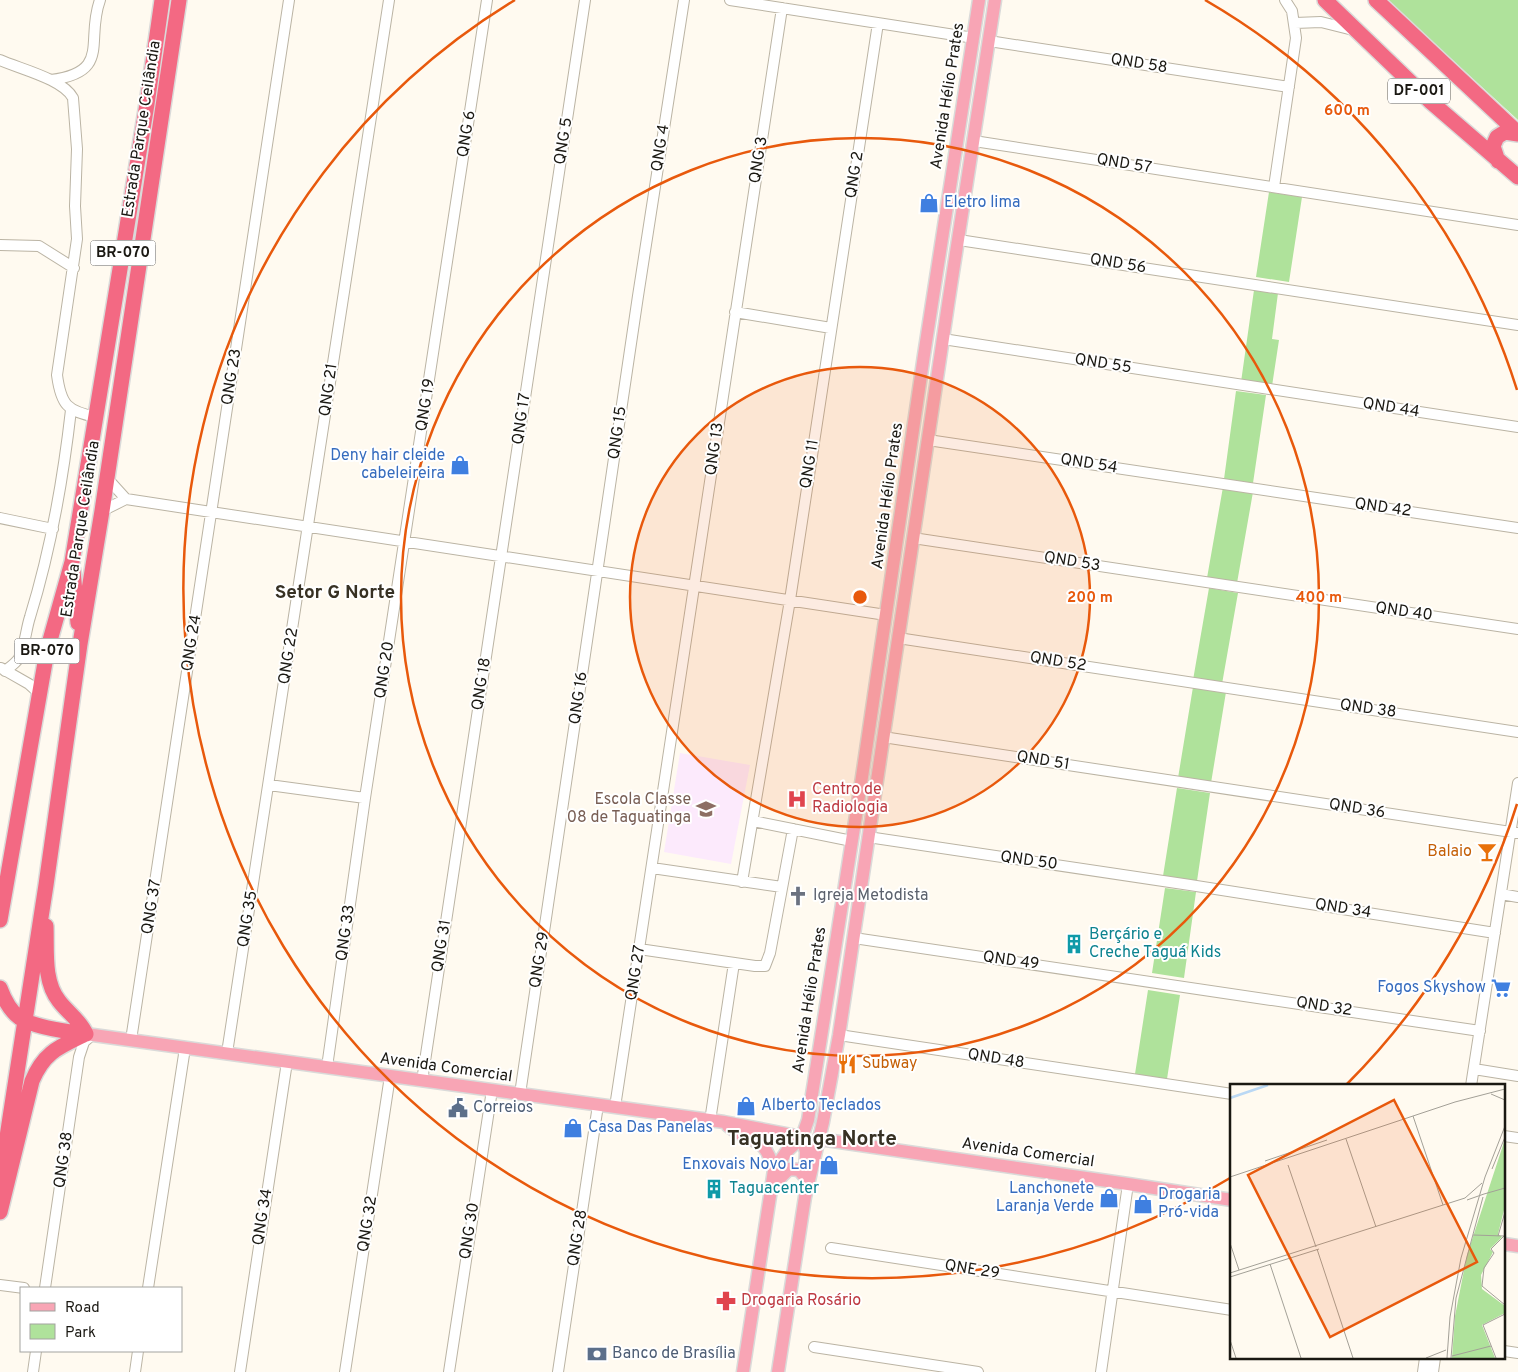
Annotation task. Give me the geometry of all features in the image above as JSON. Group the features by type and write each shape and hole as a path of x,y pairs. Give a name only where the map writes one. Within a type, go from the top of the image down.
{"highway":[{"name":"Estrada Parque Ceilândia","path":"0,920 47,651 72,562 162,0"},
{"name":"Estrada Parque Ceilândia","path":"0,1182 178,0"},
{"name":"DF-001","path":"1324,0 1431,102 1518,177"},
{"name":"DF-001","path":"1376,0 1518,134"},
{"path":"1498,160 1493,146 1496,137 1505,132 1518,134"},
{"path":"72,562 80,644"},
{"path":"46,885 47,963 52,990 62,1005 89,1034"},
{"path":"0,988 9,1006 25,1020 60,1030 89,1034"},
{"path":"0,1212 32,1081 37,1069 52,1052 89,1034"}],"main road":[{"name":"Avenida Hélio Prates","path":"743,1372 774,1170 787,1151 802,1137 808,1120 892,580 979,0"},
{"name":"Avenida Hélio Prates","path":"778,1372 805,1197 819,1139 839,1035 995,0"},
{"path":"944,230 947,250 944,287 949,298"},
{"path":"892,580 895,581 896,585 891,630 893,636 898,638"},
{"path":"852,841 855,860 850,886 854,891 861,888"},
{"name":"Avenida Comercial","path":"89,1034 724,1122 802,1137"},
{"path":"724,1122 736,1133 764,1146 769,1154 774,1170"},
{"path":"802,1137 806,1152 805,1197"},
{"name":"Avenida Comercial","path":"819,1139 1230,1200"},
{"path":"771,1190 789,1169 799,1170 805,1177"}],"street":[{"path":"50,80 68,78 82,72 90,63 94,49 94,23 100,0"},
{"name":"QNG 23","path":"211,512 289,0"},
{"name":"QNG 21","path":"309,527 349,252 389,0"},
{"name":"QNG 6","path":"446,268 488,0"},
{"name":"QNG 5","path":"543,282 586,0"},
{"name":"QNG 4","path":"638,296 684,0"},
{"path":"730,0 974,38"},
{"path":"1274,187 1296,38 1295,23 1290,6 1285,0"},
{"name":"QNG 3","path":"735,312 782,8"},
{"path":"1295,23 1321,22 1357,31"},
{"name":"QNG 2","path":"831,328 878,23"},
{"name":"QND 58","path":"989,41 1289,87"},
{"path":"0,60 50,80 70,92 73,98 78,149 75,206 77,239 57,375 58,387 63,400 72,410 80,414 96,417"},
{"name":"QND 57","path":"974,141 1518,225"},
{"name":"QND 56","path":"959,240 1518,325"},
{"path":"0,245 40,246 74,268"},
{"name":"QNG 19","path":"405,542 446,268"},
{"name":"QNG 17","path":"502,556 543,282"},
{"name":"QNG 15","path":"598,571 638,296"},
{"path":"735,312 831,328"},
{"name":"QNG 13","path":"656,839 735,312"},
{"name":"QNG 11","path":"742,882 790,600 831,328"},
{"name":"QND 55","path":"943,339 1264,389"},
{"name":"QND 44","path":"1264,389 1518,427"},
{"path":"3,669 14,664 21,653 26,628 46,562 72,410"},
{"name":"QND 54","path":"928,440 1249,488"},
{"path":"107,478 126,499"},
{"name":"QND 42","path":"1249,488 1518,528"},
{"path":"102,511 126,499 886,615"},
{"name":"QNG 24","path":"172,774 211,512"},
{"path":"0,518 53,529"},
{"name":"QNG 22","path":"269,785 309,527"},
{"name":"QND 53","path":"913,538 1230,586"},
{"name":"QNG 20","path":"365,798 405,542"},
{"name":"QNG 18","path":"462,812 502,556"},
{"name":"QNG 16","path":"561,826 598,571"},
{"name":"QND 40","path":"1230,586 1518,629"},
{"name":"QND 52","path":"898,638 1217,687"},
{"path":"3,669 29,684 40,694"},
{"name":"QND 38","path":"1217,687 1518,732"},
{"name":"QND 51","path":"883,737 1204,786"},
{"name":"QNG 37","path":"131,1040 172,774"},
{"path":"1472,1084 1501,894 1514,833 1518,783"},
{"path":"269,785 365,798"},
{"name":"QNG 35","path":"227,1054 269,785"},
{"name":"QND 36","path":"1204,786 1514,833"},
{"name":"QNG 33","path":"328,1067 365,798"},
{"name":"QNG 31","path":"422,1080 462,812"},
{"path":"753,821 852,841"},
{"name":"QNG 29","path":"520,1094 561,826"},
{"path":"640,949 761,967 766,964 770,954 793,829"},
{"name":"QND 50","path":"868,837 1190,885"},
{"name":"QNG 27","path":"615,1107 656,839"},
{"path":"652,868 782,887"},
{"name":"QND 34","path":"1190,885 1495,932"},
{"path":"1501,894 1518,897"},
{"name":"QND 49","path":"854,938 1169,984"},
{"path":"710,1121 734,963"},
{"name":"QND 32","path":"1169,984 1480,1031"},
{"name":"QNG 38","path":"45,1287 79,1057 89,1034"},
{"name":"QND 48","path":"839,1035 1230,1094"},
{"path":"148,1287 185,1048"},
{"name":"QNG 34","path":"240,1372 287,1062"},
{"path":"1474,1069 1518,1076"},
{"name":"QNG 32","path":"345,1372 390,1076"},
{"name":"QNG 30","path":"449,1372 492,1090"},
{"name":"QNG 28","path":"558,1372 598,1105"},
{"path":"1101,1372 1128,1184"},
{"name":"QNE 29","path":"831,1248 1230,1310"},
{"path":"0,1285 20,1288"},
{"path":"814,1347 978,1372"},
{"path":"32,1372 36,1352"},
{"path":"135,1372 138,1352"}],"shaded area":[{"name":"Escola Classe 08 de Taguatinga","path":"680,753 750,765 731,864 664,852"}],"green space":[{"path":"1387,0 1518,0 1518,120"},
{"path":"1269,192 1302,197 1289,282 1256,277"},
{"path":"1254,290 1278,293 1272,339 1279,340 1272,386 1241,382"},
{"path":"1236,391 1266,395 1253,483 1224,479"},
{"path":"1223,487 1253,492 1237,583 1207,578"},
{"path":"1209,588 1238,593 1222,684 1193,680"},
{"path":"1193,687 1226,692 1211,783 1178,778"},
{"path":"1177,788 1210,793 1197,881 1163,876"},
{"path":"1165,888 1196,892 1184,978 1152,973"},
{"path":"1148,990 1180,995 1167,1079 1135,1074"}],"place":[{"name":"Eletro lima","path":"929,203"},
{"name":"Deny hair cleide cabeleireira","path":"460,465"},
{"name":"Centro de Radiologia","path":"797,799"},
{"name":"Escola Classe 08 de Taguatinga","path":"706,809"},
{"name":"Balaio","path":"1487,852"},
{"name":"Igreja Metodista","path":"798,896"},
{"name":"Berçário e Creche Taguá Kids","path":"1074,944"},
{"name":"Fogos Skyshow","path":"1501,988"},
{"name":"Subway","path":"847,1064"},
{"name":"Alberto Teclados","path":"746,1106"},
{"name":"Correios","path":"458,1108"},
{"name":"Casa Das Panelas","path":"573,1128"},
{"name":"Enxovais Novo Lar","path":"829,1165"},
{"name":"Taguacenter","path":"714,1189"},
{"name":"Lanchonete Laranja Verde","path":"1109,1198"},
{"name":"Drogaria Pró-vida","path":"1143,1204"},
{"name":"Drogaria Rosário","path":"726,1301"},
{"name":"Banco de Brasília","path":"597,1354"}],"district":[{"name":"Setor G Norte","path":"335,593"},
{"name":"Taguatinga Norte","path":"812,1139"}]}
